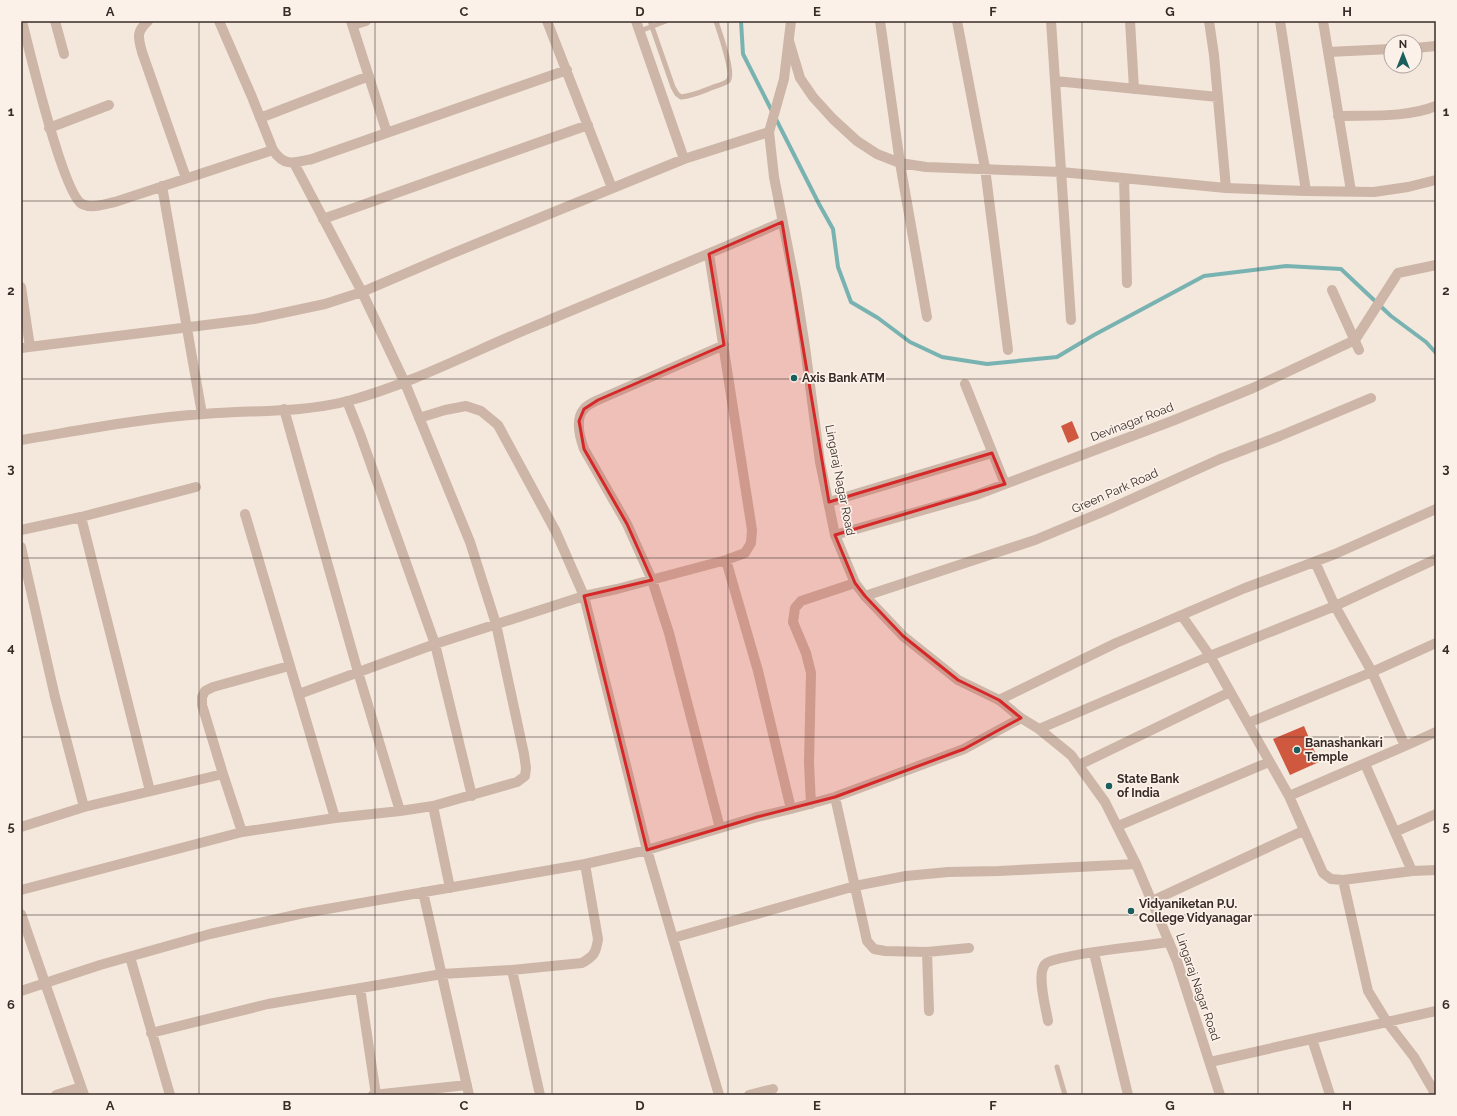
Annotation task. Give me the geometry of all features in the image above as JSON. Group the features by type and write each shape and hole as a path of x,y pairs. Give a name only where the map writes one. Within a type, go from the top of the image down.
{"street":[{"path":"22,21 50,128 71,187 76,198 82,204 90,206 102,205 273,150"},
{"path":"55,21 64,54"},
{"path":"148,21 139,30 139,39 142,52 186,178"},
{"path":"220,21 273,150 283,162 294,163 312,159 566,70"},
{"path":"366,21 352,23 387,133"},
{"path":"547,21 612,188"},
{"path":"636,21 684,159"},
{"name":"Lingaraj Nagar Road","path":"791,21 784,79 769,132 771,160 796,288 820,462 835,534 855,582 865,596 903,636 958,680 999,700 1021,718 1039,729 1071,755 1105,802 1136,864 1170,942 1220,1095"},
{"path":"880,21 900,163 927,317"},
{"path":"957,21 986,168 1008,350"},
{"path":"1051,21 1071,320"},
{"path":"1130,21 1134,89"},
{"path":"1209,21 1214,55 1226,188"},
{"path":"1280,21 1306,191"},
{"path":"1323,21 1351,191"},
{"path":"789,41 800,78 813,97 833,119 857,141 877,154 900,163 926,167 986,168 1060,172 1226,188 1306,191 1381,191 1408,187 1436,180"},
{"path":"1423,47 1436,46"},
{"path":"1328,52 1383,49"},
{"path":"260,118 369,76"},
{"path":"1055,81 1218,97"},
{"path":"50,128 109,105"},
{"path":"1338,116 1404,114 1436,106"},
{"path":"324,219 588,125"},
{"path":"21,287 25,348 254,319 325,304 362,292 450,254 684,159 769,132"},
{"path":"21,890 242,832 335,818 433,806 517,782 525,776 526,768 496,624 470,542 405,383 362,292 294,163"},
{"path":"1124,178 1127,282"},
{"path":"162,186 202,414"},
{"path":"21,440 115,424 202,414 318,407 347,401 405,383 564,313 709,254 782,222"},
{"path":"298,694 435,644 584,596 652,580 726,560 745,553 750,543 752,530 709,254"},
{"path":"1355,340 1398,273 1436,264"},
{"path":"1332,290 1359,350"},
{"name":"Devinagar Road","path":"835,534 976,495 1172,421 1253,388 1355,340"},
{"path":"720,828 670,633 652,580 627,524 584,449 580,437 579,421 584,408 598,400 724,345"},
{"path":"965,384 1005,484"},
{"name":"Green Park Road","path":"865,596 1035,540 1112,508 1220,459 1280,436 1370,398"},
{"path":"347,401 435,644 472,796"},
{"path":"419,418 445,410 466,406 481,411 498,426 556,532 584,596 647,850 719,1095"},
{"path":"284,409 358,672 400,811"},
{"path":"828,502 992,453"},
{"path":"21,530 196,487"},
{"path":"999,700 1116,643 1245,588 1315,562 1436,509"},
{"path":"245,514 335,818"},
{"path":"81,516 150,792"},
{"path":"21,548 55,697 84,807"},
{"path":"1039,729 1210,656 1335,606 1436,559"},
{"path":"726,560 758,671 792,809"},
{"path":"1315,562 1335,606 1372,672 1405,746"},
{"path":"811,804 809,763 811,673 806,654 793,622 795,608 801,601 855,582"},
{"path":"1182,616 1210,656 1289,796 1303,831 1323,873 1331,879 1343,880 1412,871 1436,870"},
{"path":"1248,723 1372,672 1436,643"},
{"path":"242,832 202,705 202,697 205,691 213,687 289,666"},
{"path":"1079,765 1230,692"},
{"path":"21,991 46,982 210,934 304,912 585,864 647,850 757,816 792,809 835,797 964,749 1021,718"},
{"path":"1289,796 1436,732"},
{"path":"1118,826 1269,762"},
{"path":"1365,764 1412,871"},
{"path":"21,826 84,807 223,774"},
{"path":"835,797 867,941 874,948 885,951 927,952 970,948"},
{"path":"433,806 450,888"},
{"path":"1395,832 1436,814"},
{"path":"1152,901 1303,831"},
{"path":"151,1033 268,1004 442,974 512,970 582,963 591,958 597,950 598,939 585,864"},
{"path":"673,938 855,886 906,876 948,872 1136,864"},
{"path":"1343,880 1368,990 1387,1022 1414,1056 1436,1095"},
{"path":"373,1095 468,1090 423,892"},
{"path":"21,914 46,982 82,1091 56,1095"},
{"path":"1048,1021 1041,972 1044,965 1052,960 1170,942"},
{"path":"927,952 929,1011"},
{"path":"1094,953 1128,1095"},
{"path":"130,957 170,1095"},
{"path":"512,970 540,1095"},
{"path":"360,988 376,1095"},
{"path":"1210,1062 1436,1011"},
{"path":"1312,1039 1330,1095"},
{"path":"749,1095 773,1089"}],"lane":[{"path":"640,31 651,24 666,21"},
{"path":"651,24 673,87 677,94 681,97 686,97 722,84 728,80 730,76 730,68 716,21"},
{"path":"1057,1067 1065,1095"}],"highlighted area":[{"path":"782,222 829,502 992,453 1005,484 835,535 855,583 865,596 903,636 958,680 999,700 1021,718 964,749 835,797 757,817 647,850 584,596 652,580 627,524 584,449 579,421 584,409 598,400 724,345 709,254"}],"building":[{"path":"1072,421 1079,438 1068,443 1061,426"},
{"name":"Banashankari Temple","path":"1304,726 1319,762 1290,775 1273,739"}],"waterway":[{"path":"741,21 743,54 833,229 838,267 851,302 878,318 910,342 942,357 987,364 1057,357 1094,335 1204,276 1286,266 1341,269 1391,316 1426,342 1436,353"}],"place":[{"name":"Axis Bank ATM","path":"794,378"},
{"name":"Banashankari Temple","path":"1297,750"},
{"name":"State Bank of India","path":"1109,786"},
{"name":"Vidyaniketan P.U. College Vidyanagar","path":"1131,911"}]}
